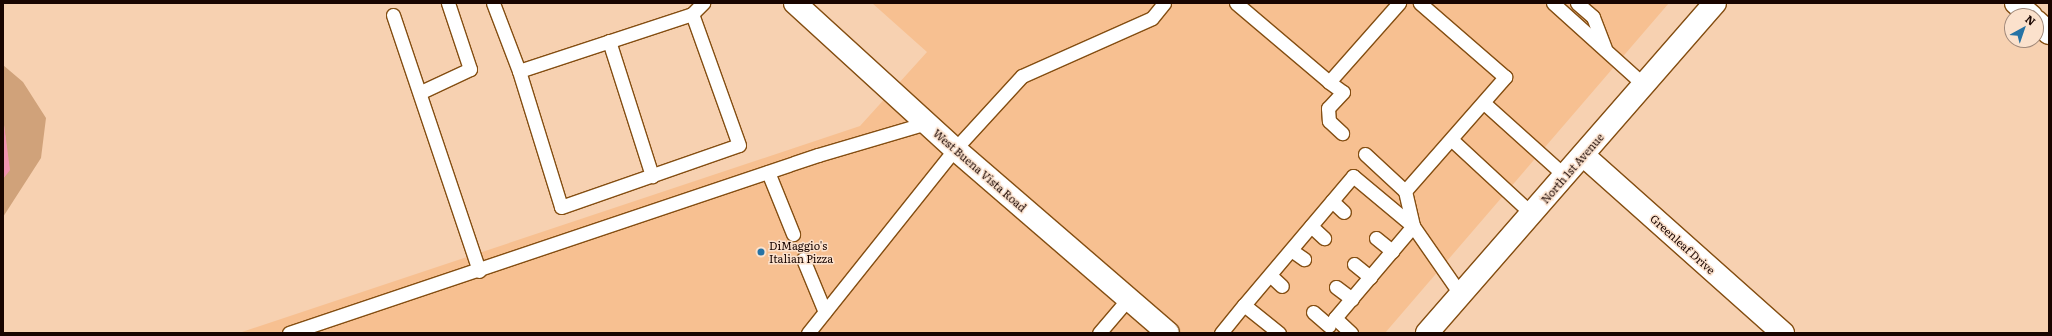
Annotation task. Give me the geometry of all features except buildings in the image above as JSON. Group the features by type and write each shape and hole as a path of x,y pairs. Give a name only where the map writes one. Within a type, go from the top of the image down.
{"street":[{"name":"West Buena Vista Road","path":"795,3 955,149 1168,333"},
{"name":"North 1st Avenue","path":"1427,333 1715,3"},
{"name":"Greenleaf Drive","path":"1583,155 1783,333"}],"lane":[{"path":"421,92 470,69 448,3"},
{"path":"493,3 519,71 561,208 740,146 692,14"},
{"path":"519,71 692,14 704,3"},
{"path":"808,333 955,149 1022,76 1152,18 1164,3"},
{"path":"1236,3 1329,82 1343,92 1328,108 1329,121 1342,133"},
{"path":"1329,82 1399,3"},
{"path":"1405,191 1452,140 1505,77 1420,3"},
{"path":"1553,3 1644,85"},
{"path":"1577,3 1593,17 1606,51"},
{"path":"393,15 421,92 479,271"},
{"path":"609,41 652,176"},
{"path":"1484,103 1565,176"},
{"path":"289,333 479,271 768,172 927,123"},
{"path":"1452,140 1532,214"},
{"path":"1365,154 1405,191 1413,226"},
{"path":"768,172 793,234"},
{"path":"1221,333 1353,176 1413,226 1461,294"},
{"path":"1332,201 1344,212"},
{"path":"1311,226 1324,238"},
{"path":"1329,326 1413,226"},
{"path":"1376,238 1392,251"},
{"path":"1291,250 1304,259"},
{"path":"803,259 825,312"},
{"path":"1354,264 1370,277"},
{"path":"1270,275 1282,286"},
{"path":"1336,287 1352,299"},
{"path":"1099,333 1128,298"},
{"path":"1244,305 1279,333"},
{"path":"1313,312 1329,326 1351,333"}],"shaded area":[{"path":"872,3 1669,3 1385,333 239,333 860,126 927,52"},
{"path":"3,65 23,82 46,118 41,158 3,217 3,179 9,169 3,117"},
{"path":"3,117 10,170 3,179"}],"place":[{"name":"DiMaggio's Italian Pizza","path":"761,252"}]}
